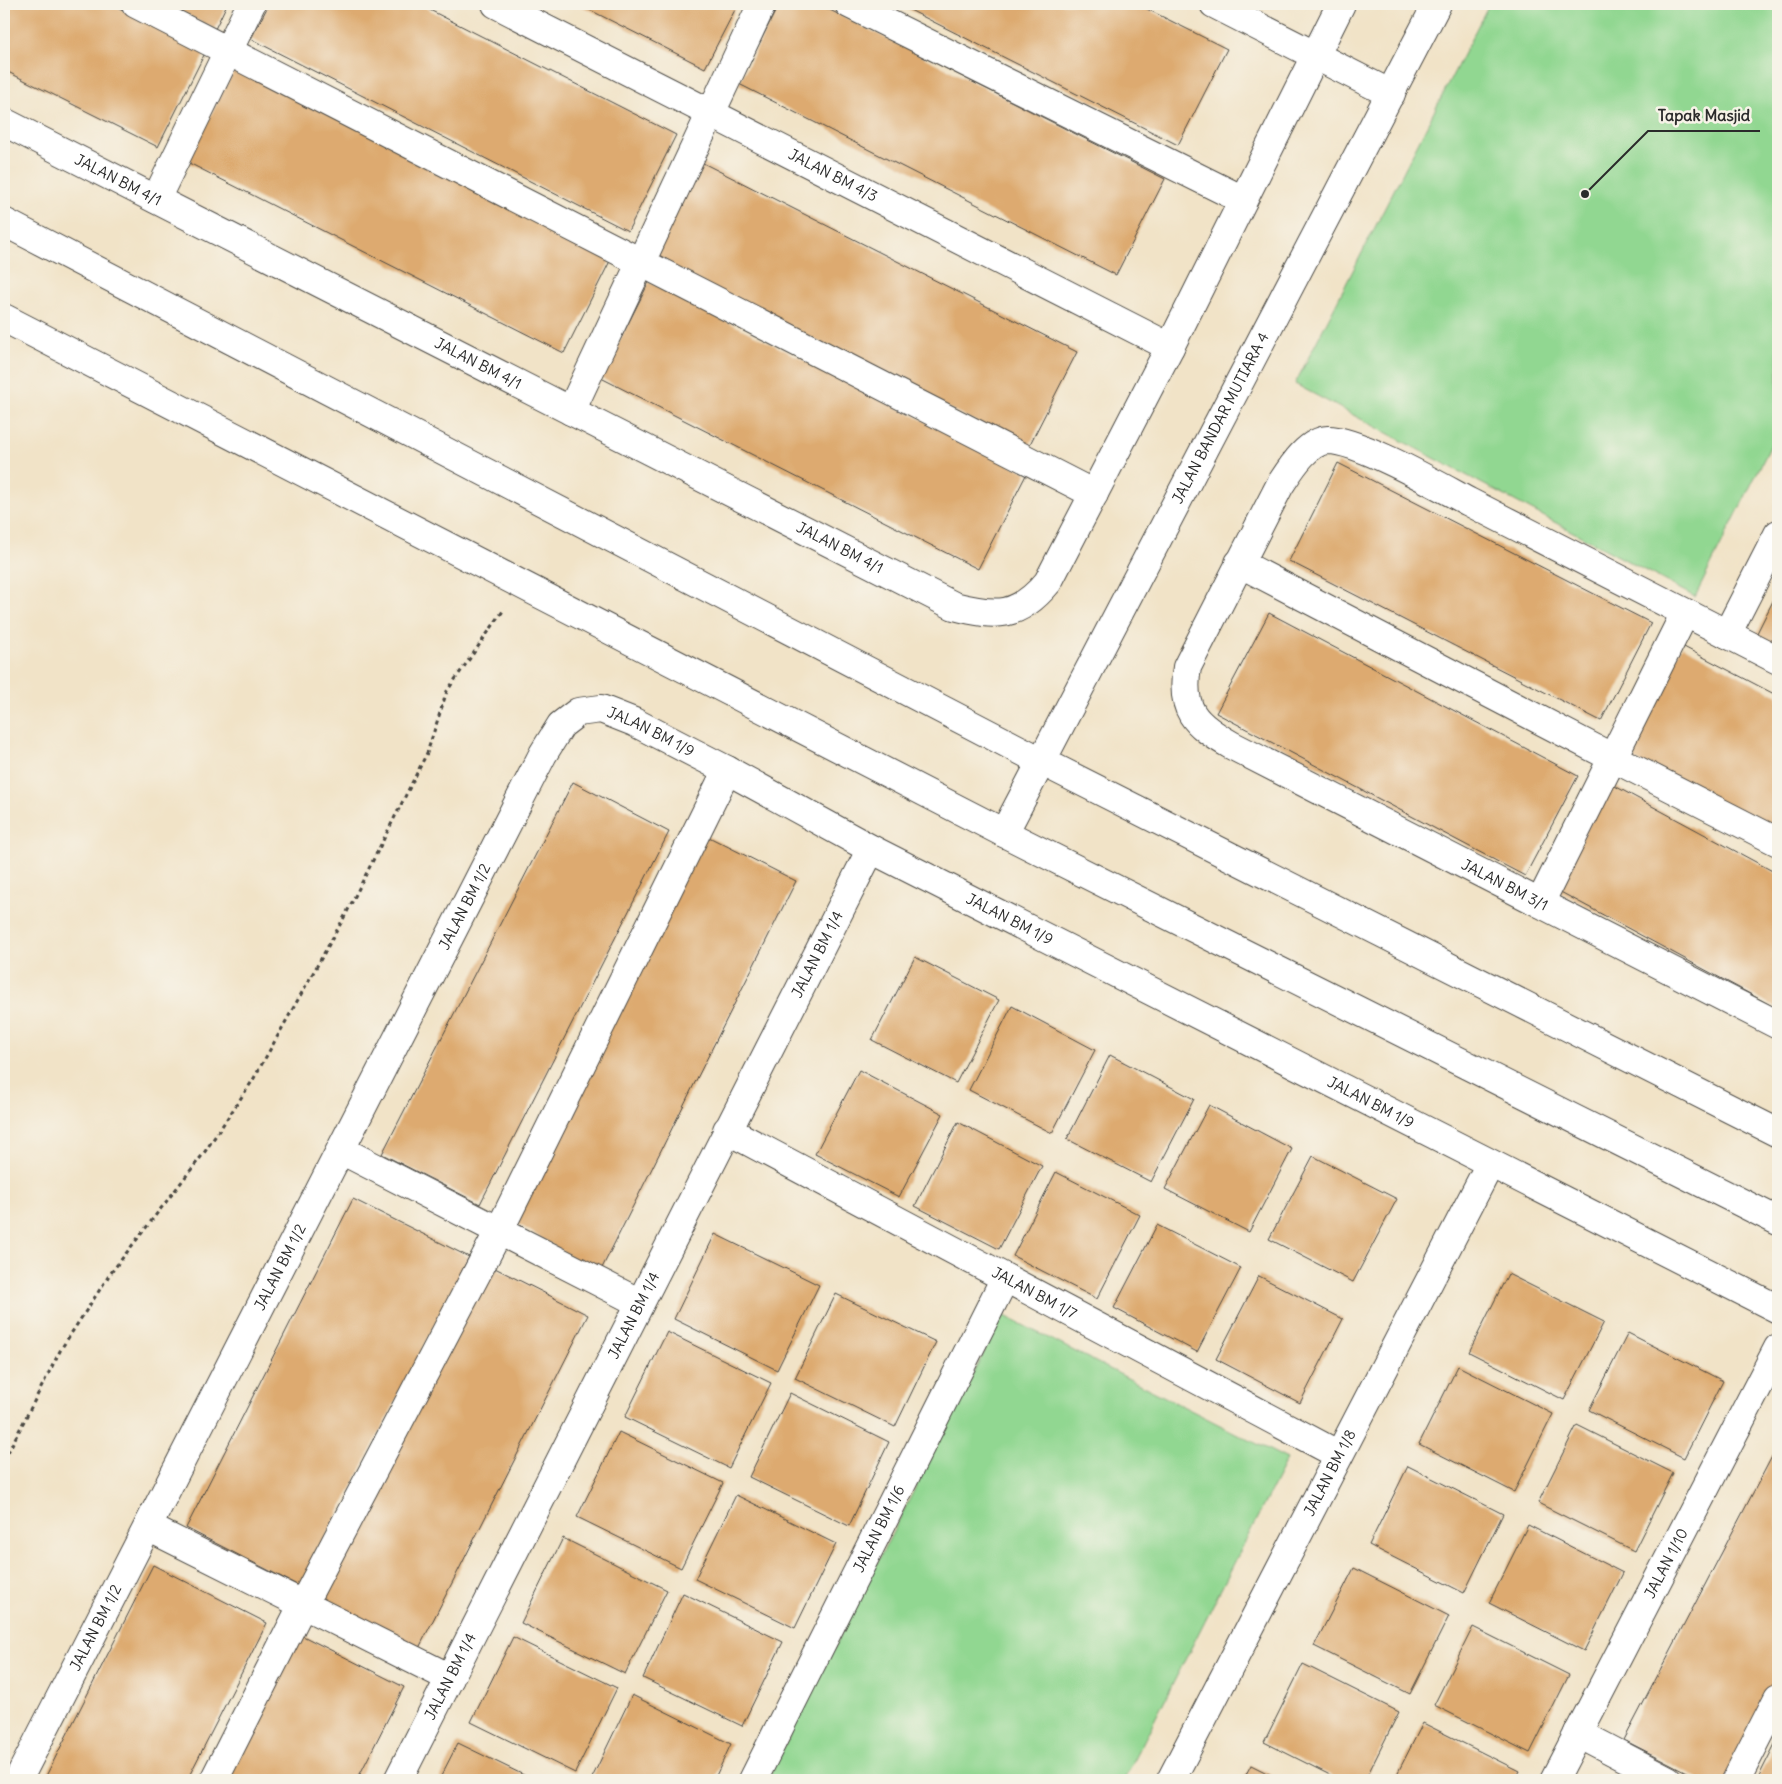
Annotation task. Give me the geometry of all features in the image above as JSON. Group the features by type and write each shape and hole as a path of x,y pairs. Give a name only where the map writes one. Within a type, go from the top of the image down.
{"street":[{"path":"136,4 642,261 1094,494"},
{"path":"156,199 251,4"},
{"name":"JALAN BM 4/3","path":"496,4 1170,347"},
{"path":"571,410 762,4"},
{"path":"850,4 1243,200"},
{"path":"1214,4 1391,94"},
{"name":"JALAN BM 4/1","path":"4,122 954,606 996,614 1022,606 1037,596 1048,582 1170,347 1341,4"},
{"name":"JALAN BANDAR MUTIARA 4","path":"1004,832 1043,762 1437,4"},
{"path":"4,222 1043,762 1778,1133"},
{"path":"4,318 1004,832 1778,1221"},
{"name":"JALAN BM 3/1","path":"1778,660 1421,477 1353,445 1327,440 1312,446 1292,466 1239,564 1187,667 1184,689 1189,710 1207,731 1230,745 1778,1025"},
{"path":"1727,634 1778,534"},
{"path":"1239,564 1778,842"},
{"path":"1540,902 1685,613"},
{"name":"JALAN BM 1/9","path":"543,754 561,725 578,712 601,709 634,722 727,770 870,849 1778,1309"},
{"name":"JALAN BM 1/2","path":"18,1780 543,754"},
{"path":"214,1780 303,1604 499,1231 727,770"},
{"name":"JALAN BM 1/4","path":"398,1780 870,849"},
{"name":"JALAN BM 1/7","path":"728,1130 1340,1455"},
{"path":"341,1150 640,1303"},
{"name":"JALAN BM 1/8","path":"1171,1780 1490,1164"},
{"name":"JALAN BM 1/6","path":"753,1780 1005,1278"},
{"name":"JALAN 1/10","path":"1554,1780 1778,1348"},
{"path":"148,1527 450,1678"},
{"path":"1736,1780 1778,1698"},
{"path":"1578,1733 1668,1780"}],"path":[{"path":"4,1460 62,1349 110,1274 204,1153 253,1080 346,914 427,754 447,691 486,632 522,585"}],"green space":[{"path":"1489,4 1778,4 1778,431 1695,597 1295,384"},
{"path":"1003,1315 1287,1459 1124,1780 767,1780"}],"building":[{"path":"4,4 111,4 206,51 158,147 4,70"},
{"path":"165,4 227,4 215,29"},
{"path":"269,4 418,4 676,135 628,231 251,39"},
{"path":"578,4 738,4 705,68"},
{"path":"779,4 818,4 1165,179 1116,275 739,84"},
{"path":"898,4 1137,4 1227,49 1178,145"},
{"path":"236,66 612,257 564,353 187,162"},
{"path":"699,161 1077,352 1028,448 651,257"},
{"path":"649,282 1027,473 978,569 601,378"},
{"path":"1338,463 1651,623 1601,721 1289,561"},
{"path":"1778,591 1778,656 1752,643"},
{"path":"1269,613 1578,776 1525,876 1216,713"},
{"path":"1682,646 1778,696 1778,835 1624,754"},
{"path":"573,782 669,832 480,1204 382,1154"},
{"path":"1611,784 1778,874 1778,1009 1555,889"},
{"path":"701,833 796,881 599,1274 512,1220"},
{"path":"915,957 999,1000 956,1083 872,1040"},
{"path":"1012,1006 1095,1050 1052,1133 969,1090"},
{"path":"1110,1055 1194,1099 1151,1182 1067,1139"},
{"path":"859,1070 943,1114 899,1197 815,1154"},
{"path":"1209,1105 1292,1149 1249,1232 1165,1189"},
{"path":"958,1122 1042,1166 999,1249 915,1206"},
{"path":"1313,1156 1397,1199 1353,1282 1269,1239"},
{"path":"1056,1172 1140,1215 1097,1299 1013,1256"},
{"path":"353,1199 469,1257 301,1587 186,1528"},
{"path":"1157,1225 1241,1268 1197,1352 1114,1308"},
{"path":"715,1234 819,1285 777,1370 674,1319"},
{"path":"485,1263 588,1315 418,1650 316,1598"},
{"path":"1508,1274 1604,1322 1564,1400 1469,1352"},
{"path":"1259,1276 1343,1319 1300,1403 1216,1359"},
{"path":"836,1294 936,1342 895,1427 795,1378"},
{"path":"667,1332 771,1383 729,1468 625,1417"},
{"path":"1628,1333 1723,1381 1684,1458 1589,1410"},
{"path":"1458,1366 1553,1414 1514,1492 1419,1444"},
{"path":"790,1393 889,1442 849,1526 749,1477"},
{"path":"1577,1425 1673,1473 1634,1551 1538,1503"},
{"path":"619,1432 723,1483 681,1568 577,1517"},
{"path":"1778,1445 1778,1684 1728,1780 1702,1780 1624,1740"},
{"path":"1408,1466 1503,1514 1464,1593 1369,1545"},
{"path":"736,1495 836,1544 795,1628 695,1579"},
{"path":"1528,1525 1623,1573 1584,1651 1489,1603"},
{"path":"563,1538 667,1590 625,1674 521,1623"},
{"path":"153,1565 267,1623 187,1780 44,1780"},
{"path":"1354,1568 1449,1616 1410,1694 1314,1646"},
{"path":"683,1593 783,1642 742,1726 643,1678"},
{"path":"1473,1627 1569,1675 1530,1753 1434,1705"},
{"path":"301,1635 404,1687 357,1780 227,1780"},
{"path":"513,1637 617,1688 575,1773 471,1722"},
{"path":"1303,1664 1399,1712 1365,1780 1340,1780 1264,1742"},
{"path":"632,1695 731,1744 714,1780 591,1780"},
{"path":"1423,1723 1519,1771 1514,1780 1394,1780"},
{"path":"1778,1738 1778,1780 1757,1780"},
{"path":"458,1743 534,1780 439,1780"},
{"path":"1251,1765 1281,1780 1243,1780"}],"place":[{"name":"Tapak Masjid","path":"1585,194"}]}
